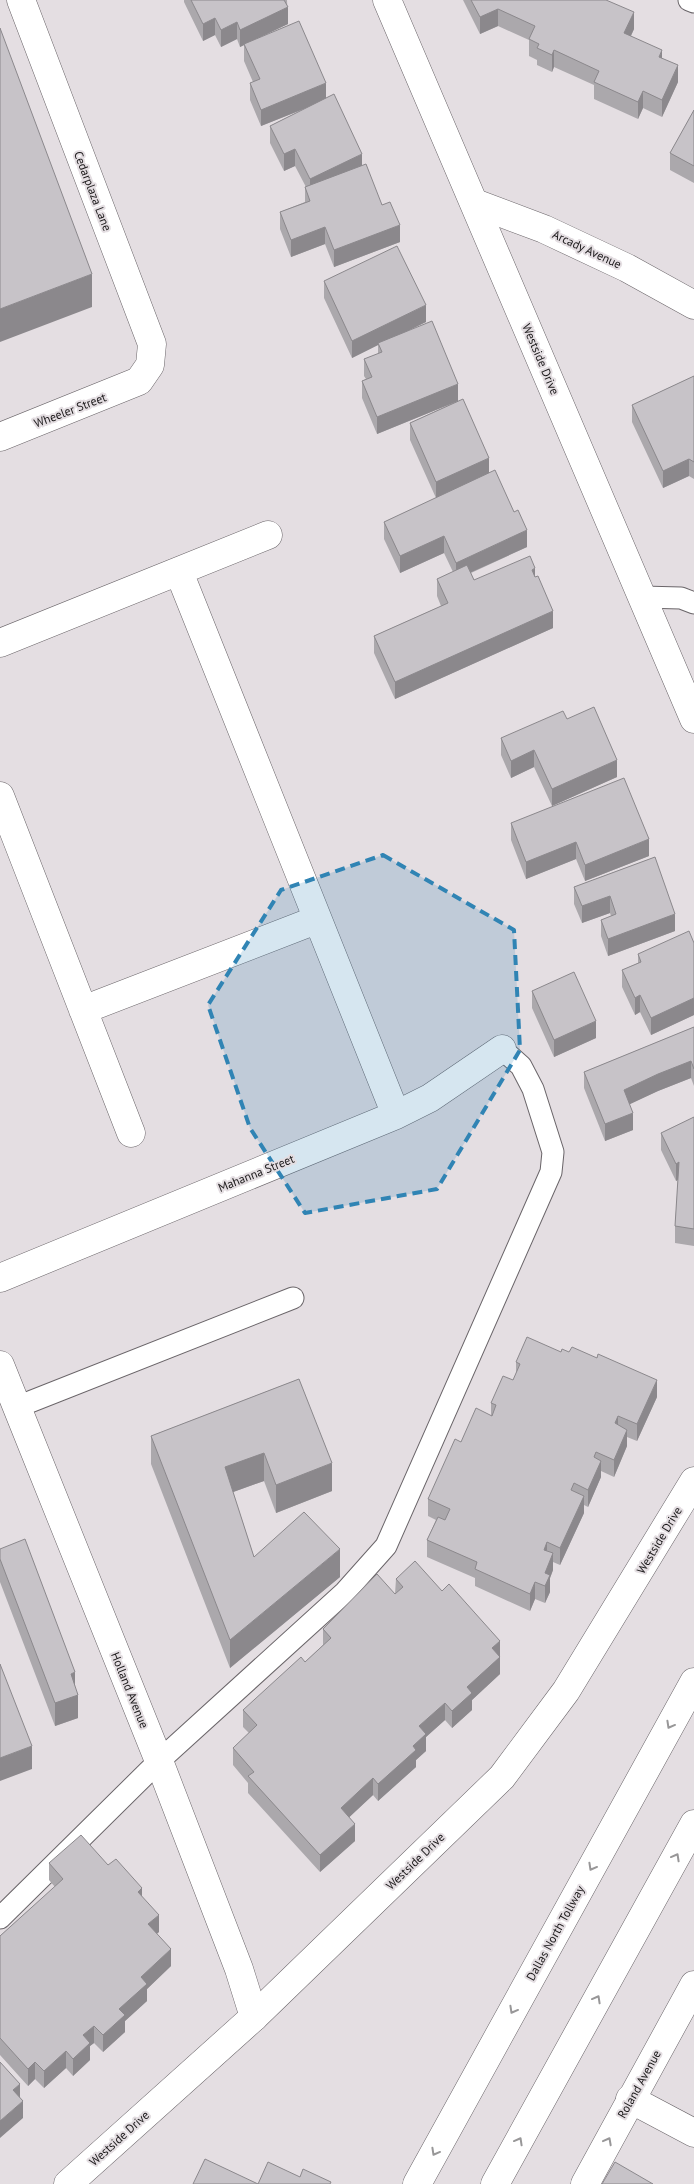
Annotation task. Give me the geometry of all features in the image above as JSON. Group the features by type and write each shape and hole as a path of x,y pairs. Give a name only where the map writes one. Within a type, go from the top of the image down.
{"main road":[{"name":"Cedarplaza Lane","path":"21,0 152,344 150,365 139,381"},
{"name":"Westside Drive","path":"387,0 694,719"},
{"name":"Arcady Avenue","path":"475,204 552,233 627,268 694,305"},
{"name":"Wheeler Street","path":"0,437 139,381"},
{"path":"0,643 268,535"},
{"path":"179,572 316,920 396,1115"},
{"path":"0,796 130,1133"},
{"path":"83,1010 316,920"},
{"name":"Mahanna Street","path":"0,1278 396,1115 430,1098 502,1049"},
{"name":"Holland Avenue","path":"0,1365 159,1761 239,1969 254,2017"},
{"name":"Westside Drive","path":"68,2184 254,2017 502,1777 566,1691 694,1480"},
{"name":"Dallas North Tollway","path":"417,2184 694,1682"},
{"path":"495,2184 694,1824"},
{"name":"Roland Avenue","path":"585,2184 694,1985"},
{"path":"630,2099 694,2133"}],"lane":[{"path":"689,0 694,2"},
{"path":"642,597 681,598 694,603"},
{"path":"0,1918 159,1761 345,1592 386,1546 551,1172 553,1152 533,1089 521,1066 502,1049"},
{"path":"17,1406 293,1298"}],"highlighted area":[{"path":"383,855 514,930 520,1050 437,1189 305,1213 250,1128 208,1005 281,890"}],"building":[{"path":"191,0 284,0 288,7 240,30 237,22 221,30 215,18 203,24"},
{"path":"471,0 606,0 634,12 624,33 662,50 659,57 678,65 662,100 643,91 638,102 594,82 599,71 554,50 552,55 537,48 539,44 529,39 535,26 498,9 480,17"},
{"path":"299,21 326,83 261,110 250,83 260,79 244,44"},
{"path":"0,28 92,274 0,309"},
{"path":"334,94 362,154 310,179 295,149 284,154 270,126"},
{"path":"694,110 694,166 670,153"},
{"path":"366,164 382,205 390,202 400,225 334,250 325,227 291,240 280,212 310,201 305,187"},
{"path":"397,246 426,305 352,341 324,281"},
{"path":"432,321 458,384 377,417 362,381 372,377 364,359 382,352 378,343"},
{"path":"694,376 694,462 689,459 663,471 632,405"},
{"path":"463,399 489,458 436,482 410,423"},
{"path":"495,470 514,512 518,510 527,530 456,563 444,536 400,556 384,522"},
{"path":"530,556 535,568 532,570 535,577 538,576 553,611 395,682 374,636 448,603 437,579 467,565 474,580"},
{"path":"594,707 617,760 552,789 534,750 511,761 501,738 563,711 567,719"},
{"path":"624,778 649,839 585,865 576,842 526,862 511,823"},
{"path":"655,857 675,914 608,939 601,920 616,914 610,896 582,906 574,887"},
{"path":"689,931 694,943 694,998 651,1018 640,995 635,998 622,970 641,962 638,954"},
{"path":"574,972 596,1021 554,1040 532,991"},
{"path":"694,1027 694,1069 691,1061 624,1090 633,1113 605,1124 584,1072"},
{"path":"694,1117 694,1229 675,1226 679,1162 676,1164 661,1133"},
{"path":"527,1337 561,1352 562,1349 569,1352 572,1347 597,1358 598,1354 657,1380 637,1424 618,1416 615,1423 627,1430 614,1460 596,1452 594,1457 601,1461 588,1490 574,1483 571,1490 584,1496 560,1548 547,1542 544,1550 553,1553 545,1573 550,1575 545,1586 535,1582 530,1594 475,1569 477,1562 427,1540 438,1517 445,1520 450,1509 428,1499 455,1439 461,1442 476,1408 492,1416 496,1405 491,1403 503,1376 513,1380 520,1364 516,1362"},
{"path":"299,1379 332,1463 276,1485 264,1453 225,1467 254,1557 304,1512 340,1549 230,1640 151,1436"},
{"path":"25,1539 75,1672 71,1674 78,1695 55,1703 0,1559 0,1549"},
{"path":"415,1561 442,1591 449,1584 500,1641 492,1648 500,1657 467,1687 472,1693 452,1711 445,1703 419,1726 426,1734 413,1746 416,1750 378,1784 373,1778 341,1808 355,1824 320,1855 248,1776 254,1772 233,1748 257,1725 243,1710 301,1657 305,1662 331,1638 323,1629 377,1574 395,1594 403,1587 396,1579"},
{"path":"0,1664 32,1746 0,1758"},
{"path":"81,1835 108,1865 116,1859 142,1888 138,1892 159,1915 148,1924 171,1949 141,1977 147,1984 119,2009 125,2015 103,2035 94,2026 83,2035 90,2043 73,2059 66,2051 44,2071 35,2062 28,2069 0,2038 0,1936 63,1879 49,1863"},
{"path":"0,2062 20,2084 13,2090 23,2101 0,2121"},
{"path":"205,2159 258,2184 193,2184"},
{"path":"268,2162 300,2177 303,2169 331,2182 330,2184 258,2184"},
{"path":"615,2162 653,2184 602,2184"}]}
